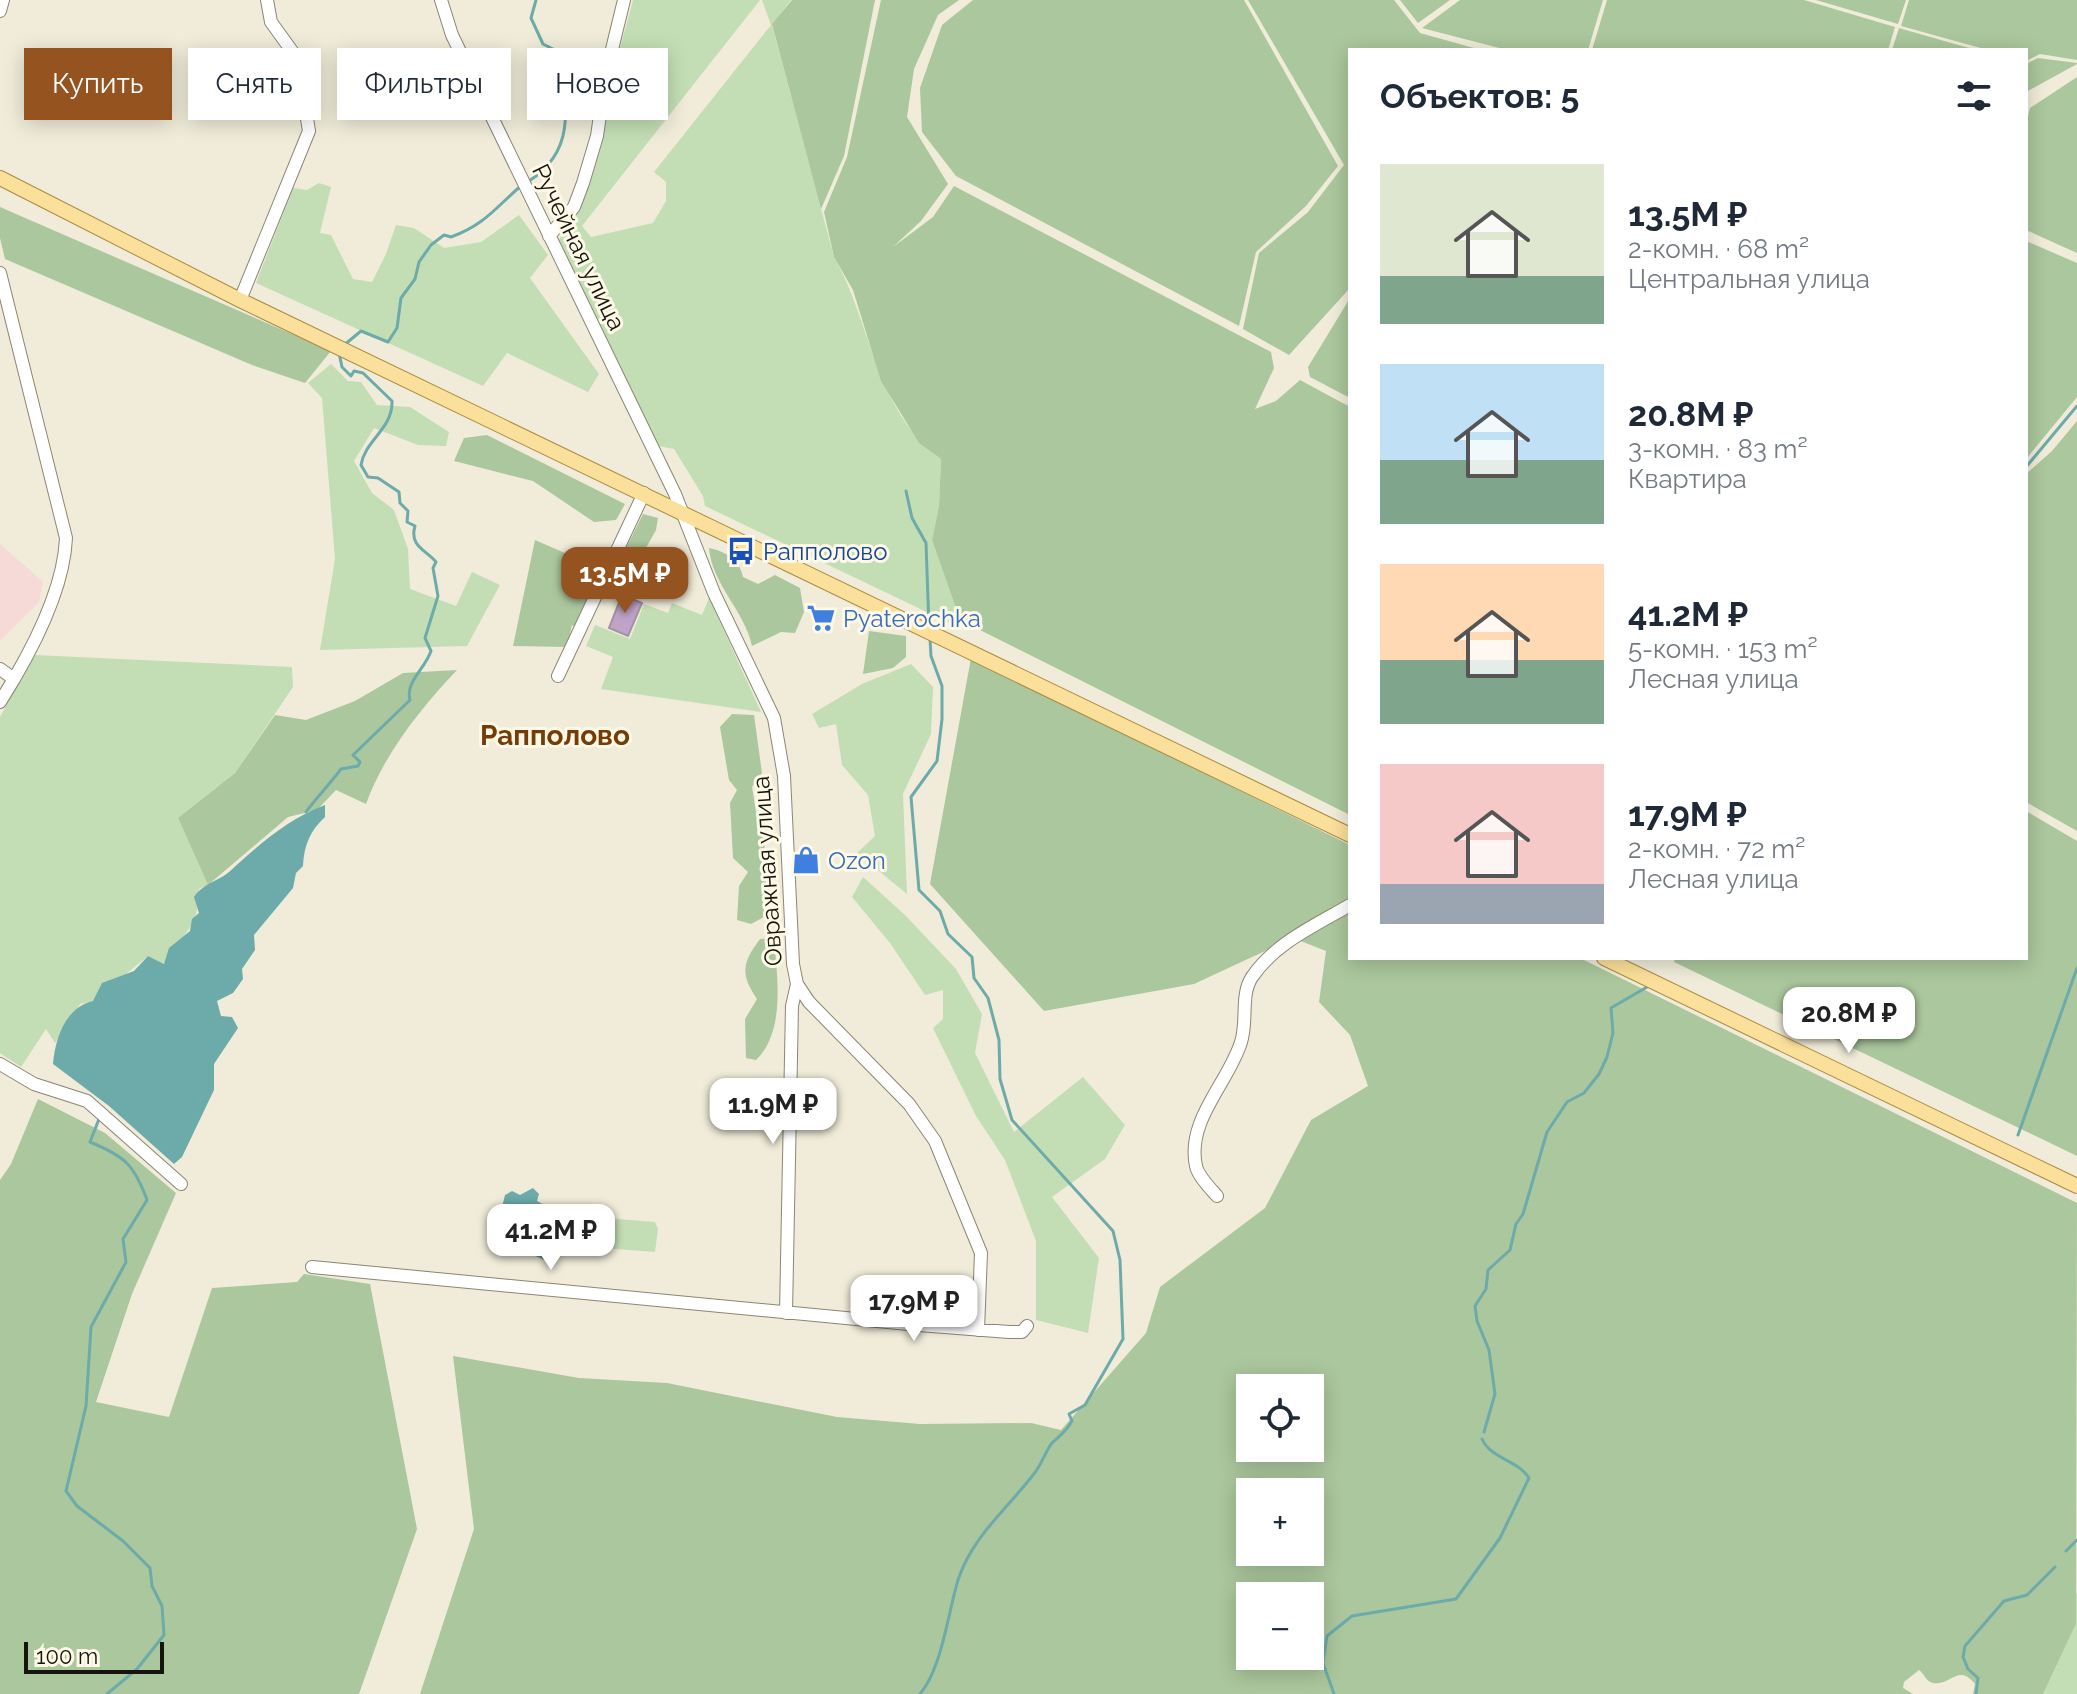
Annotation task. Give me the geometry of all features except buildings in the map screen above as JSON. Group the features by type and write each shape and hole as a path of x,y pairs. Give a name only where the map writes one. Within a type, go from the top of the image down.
{"main road":[{"path":"0,178 240,300 1348,834"},
{"path":"1608,960 2077,1186"}],"street":[{"path":"0,11 3,0"},
{"path":"240,300 309,131 297,58 271,22 267,0"},
{"name":"Ручейная улица","path":"441,0 452,35 682,511"},
{"path":"549,236 574,207 583,183 597,136 606,74 624,0"},
{"path":"0,273 66,538 65,555 40,630 0,702"},
{"path":"558,676 644,493"},
{"name":"Овражная улица","path":"682,511 778,734 784,776 790,934 797,984 809,1002 909,1104 935,1141 981,1253 978,1330"},
{"path":"0,669 14,679"},
{"path":"1217,1196 1196,1166 1198,1140 1204,1113 1230,1074 1240,1047 1246,989 1264,962 1281,946 1348,906"},
{"path":"786,1313 792,1006 797,984"},
{"path":"0,1064 34,1084 87,1101 181,1184"},
{"path":"312,1267 978,1330 1022,1332 1027,1326"}],"shaded area":[{"path":"0,544 43,582 39,602 0,641"}],"green space":[{"path":"633,0 760,0 668,117 668,48 621,48"},
{"path":"762,0 791,0 772,25 834,257 847,283 888,392 919,439 941,459 939,506 932,540 960,620 956,626 705,506 703,496 674,449 658,446 559,240 583,199 606,120 665,120 582,226 591,237 653,223 666,201 666,182 654,172 771,25"},
{"path":"792,0 875,0 844,156 821,209 772,24"},
{"path":"881,0 959,0 938,15 914,69 907,117 948,184 921,221 893,247 933,217 954,186 1271,352 1274,368 1255,409 1276,401 1300,380 1348,406 1348,814 960,620 932,540 939,506 941,459 919,443 881,381 853,290 834,257 824,212 847,157"},
{"path":"973,0 1244,0 1338,166 1306,206 1256,252 1239,326 956,176 922,132 920,88 942,25"},
{"path":"1248,0 1394,0 1420,33 1474,48 1348,48 1348,290 1289,355 1243,329 1259,253 1308,212 1344,165"},
{"path":"1400,0 1450,0 1418,23"},
{"path":"1460,0 1603,0 1589,48 1499,48 1422,28"},
{"path":"1607,0 1804,0 1895,27 1889,48 1593,48"},
{"path":"1816,0 1906,0 1898,24"},
{"path":"1909,0 2077,0 2077,60 2040,54 2028,60 2028,48 1981,48 1901,26"},
{"path":"1899,28 1969,48 1893,48"},
{"path":"2038,58 2077,64 2028,91 2028,63"},
{"path":"2077,77 2077,253 2028,231 2030,108"},
{"path":"319,183 331,187 320,233 331,235 353,279 372,282 396,225 414,228 444,248 481,242 519,215 548,255 530,278 599,374 588,392 507,353 483,386 256,283 293,188 307,190"},
{"path":"0,207 331,351 305,383 252,365 5,259 0,238"},
{"path":"2028,242 2077,263 2077,397 2028,457"},
{"path":"1348,301 1348,397 1310,377 1308,367"},
{"path":"331,364 348,381 361,382 377,405 410,407 449,432 446,446 418,445 374,428 354,461 372,493 394,510 408,549 410,589 456,606 472,572 500,585 467,646 320,650 335,559 322,398 308,383"},
{"path":"2077,421 2077,831 2028,803 2028,472 2052,451"},
{"path":"487,435 625,504 616,520 594,522 533,481 454,461 464,438"},
{"path":"643,514 658,518 656,530 643,553 633,555 625,550"},
{"path":"535,540 590,564 596,582 577,628 572,625 567,647 513,646"},
{"path":"709,548 731,557 743,577 758,584 775,575 800,588 804,612 795,633 781,632 752,646 743,621 716,574"},
{"path":"709,598 761,712 601,689 613,657 586,646 595,625 630,639 644,604 668,613 672,603 702,615"},
{"path":"869,631 906,636 906,657 893,668 863,674"},
{"path":"34,655 292,667 293,687 235,773 178,818 208,885 199,889 199,902 189,930 164,964 148,956 93,1001 80,1004 55,1043 46,1029 21,1067 0,1053 0,717"},
{"path":"971,658 1348,844 1348,960 1584,960 2077,1203 2076,1624 2043,1694 1973,1694 1975,1684 1964,1675 1933,1683 1919,1670 1904,1682 1903,1688 1913,1694 420,1694 474,1529 453,1356 579,1378 667,1383 837,1417 920,1424 1031,1423 1061,1430 1146,1333 1160,1287 1265,1208 1311,1120 1368,1086 1350,1035 1319,1002 1326,951 1293,938 1194,984 1044,1011 930,884"},
{"path":"911,664 933,687 931,734 903,794 907,894 857,853 875,836 868,795 842,765 836,724 819,728 812,714 862,684"},
{"path":"457,670 405,732 383,767 366,804 336,790 317,810 288,817 208,885 178,818 235,773 275,715 306,720 355,701 403,673"},
{"path":"732,714 754,715 762,773 752,787 757,818 767,830 762,863 771,876 766,916 751,924 737,920 739,886 748,872 733,858 730,803 737,790 729,780 720,727"},
{"path":"2028,812 2077,841 2077,1156 1674,962 2028,960"},
{"path":"863,877 905,915 956,969 982,1014 975,1053 1014,1132 1083,1077 1125,1125 1105,1159 1052,1197 1099,1258 1088,1333 1036,1320 1036,1241 1005,1160 976,1116 933,1028 943,1019 943,990 925,995 890,943 852,897"},
{"path":"774,938 778,986 776,1019 766,1048 756,1060 746,1058 745,1019 757,999 745,969 760,939"},
{"path":"38,1099 105,1133 176,1193 132,1294 96,1402 169,1417 212,1288 297,1282 304,1274 370,1284 417,1529 359,1694 0,1694 0,1180 11,1164"},
{"path":"605,1218 655,1222 658,1229 655,1252 602,1248 599,1242"},
{"path":"2077,1593 2077,1694 2043,1694 2076,1624 2073,1595"}],"water":[{"path":"325,805 325,817 309,839 303,866 296,873 293,888 254,935 255,950 242,969 243,979 233,993 217,1001 221,1016 232,1017 238,1028 214,1064 214,1090 182,1157 174,1164 109,1106 53,1064 59,1034 76,1010 93,1001 102,983 134,971 148,956 164,964 169,948 190,931 192,919 199,913 194,897 201,889 229,872 286,825"},
{"path":"533,1188 539,1194 537,1201 560,1213 566,1227 573,1233 564,1234 556,1260 549,1262 522,1250 524,1238 502,1207 505,1195 512,1191 520,1195"}],"waterway":[{"path":"529,181 556,154 565,122 557,51 543,44 531,18 536,0"},
{"path":"343,346 361,331 388,342 397,328 401,298 415,279 419,262 431,245 444,235 451,237 473,227 522,185"},
{"path":"306,812 341,769 358,766 360,762 353,755 410,700 410,687 431,651 425,638 438,596 433,568 436,562 416,543 415,526 407,522 408,511 400,503 399,492 378,478 368,477 361,465 368,448 388,419 392,401 363,373 354,371 351,376 342,367 339,353"},
{"path":"2028,465 2077,406"},
{"path":"906,491 912,518 926,543 929,627"},
{"path":"920,1694 934,1670 958,1580 972,1550 1036,1471 1052,1443 1070,1425 1069,1414 1085,1405 1123,1339 1120,1260 1113,1231 1012,1120 1000,1079 999,1040 988,998 974,978 972,957 948,934 940,911 919,890 911,797 937,761 942,719 942,686 931,656 930,639"},
{"path":"2018,1135 2077,968"},
{"path":"1484,1432 1495,1394 1489,1350 1477,1321 1475,1306 1486,1289 1488,1270 1510,1250 1547,1132 1567,1102 1584,1093 1599,1074 1607,1057 1613,1033 1611,1008 1647,987"},
{"path":"99,1119 90,1142 126,1163 147,1200 123,1239 126,1262 91,1327 86,1406 66,1491 77,1506 123,1541 150,1568 152,1586 162,1606 164,1635 137,1669 107,1694"},
{"path":"1334,1694 1323,1663 1327,1636 1352,1616 1456,1599 1500,1538 1529,1478 1518,1467 1492,1451 1482,1439"},
{"path":"2066,1551 2077,1540"},
{"path":"1976,1694 1978,1678 1968,1669 1963,1657 1965,1646 2004,1601 2027,1595 2055,1567"}],"place":[{"name":"Рапполово","path":"741,551"},
{"name":"Pyaterochka","path":"821,618"},
{"name":"Ozon","path":"806,860"}],"district":[{"name":"Рапполово","path":"555,735"}]}
